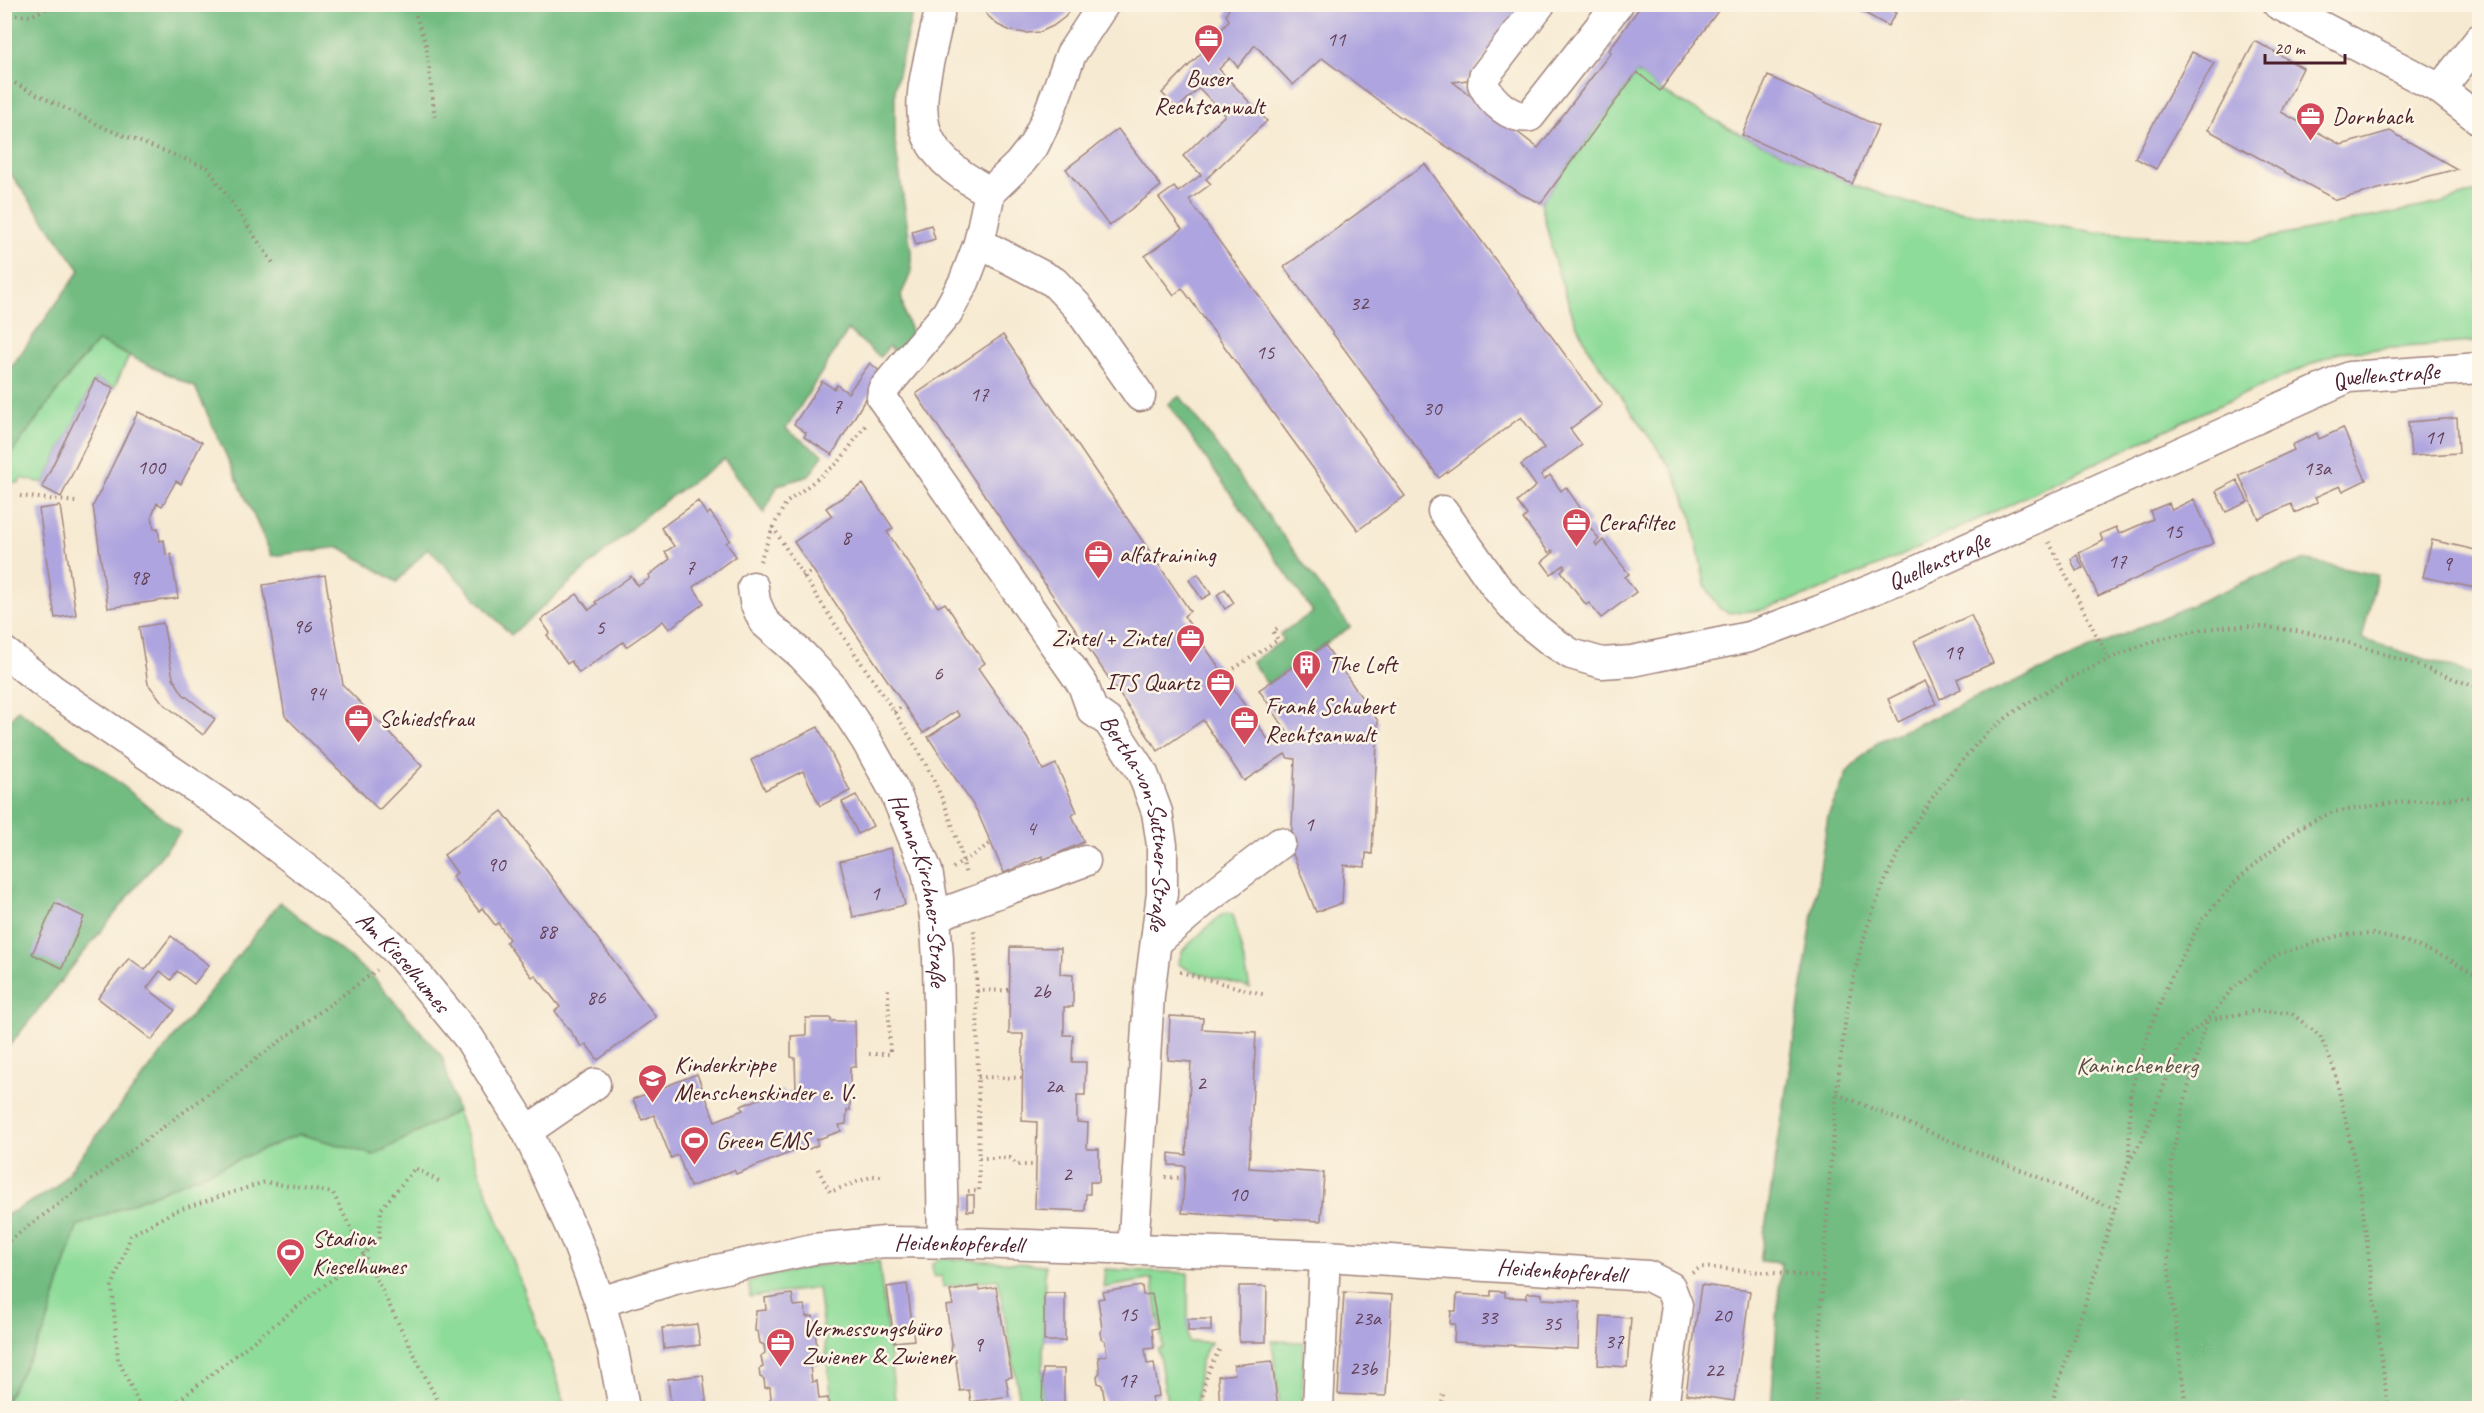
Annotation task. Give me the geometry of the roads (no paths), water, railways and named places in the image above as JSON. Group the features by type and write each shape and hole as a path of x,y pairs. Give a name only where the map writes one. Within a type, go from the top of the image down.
{"street":[{"path":"1104,4 1071,54 1047,118 1034,145 1019,164 990,192 979,243 1054,282 1077,306 1140,396"},
{"path":"1540,4 1484,76 1483,84 1494,101 1513,115 1522,118 1530,116 1618,4"},
{"path":"2278,4 2439,89 2480,120"},
{"path":"942,8 925,81 922,118 932,148 949,167 990,192"},
{"path":"2439,89 2480,39"},
{"name":"Bertha-von-Suttner-Straße","path":"979,243 964,282 947,313 883,390 882,398 1083,685 1092,710 1109,722 1143,774 1157,812 1162,844 1162,893 1149,995 1133,1250"},
{"name":"Quellenstraße","path":"1443,511 1496,588 1525,620 1571,654 1602,663 1662,656 1749,637 1906,576 2349,378 2480,368"},
{"name":"Hanna-Kirchner-Straße","path":"753,587 755,602 764,622 802,655 826,680 866,740 886,774 915,836 930,882 938,959 943,1242"},
{"name":"Am Kieselhumes","path":"4,652 54,691 233,813 337,893 399,953 469,1038 527,1131 576,1239 600,1302 613,1350 624,1408"},
{"path":"1156,942 1204,901 1280,843"},
{"path":"935,916 1085,861"},
{"path":"527,1131 595,1084"},
{"name":"Heidenkopferdell","path":"600,1302 675,1279 813,1249 885,1242 943,1242 1325,1256 1648,1276 1670,1287 1677,1305 1664,1408"},
{"path":"1318,1408 1325,1256"}],"place":[{"name":"Buser Rechtsanwalt","path":"1209,64"},
{"name":"Dornbach","path":"2311,142"},
{"name":"Cerafiltec","path":"1577,548"},
{"name":"alfatraining","path":"1098,580"},
{"name":"Zintel + Zintel","path":"1190,664"},
{"name":"The Loft","path":"1307,690"},
{"name":"ITS Quartz","path":"1220,708"},
{"name":"Schiedsfrau","path":"358,744"},
{"name":"Frank Schubert Rechtsanwalt","path":"1244,746"},
{"name":"Kinderkrippe Menschenskinder e. V.","path":"653,1104"},
{"name":"Green EMS","path":"695,1166"},
{"name":"Stadion Kieselhumes","path":"291,1278"},
{"name":"Vermessungsbüro Zwiener & Zwiener","path":"781,1368"}],"park label":[{"name":"Kaninchenberg","path":"2137,1065"}]}
